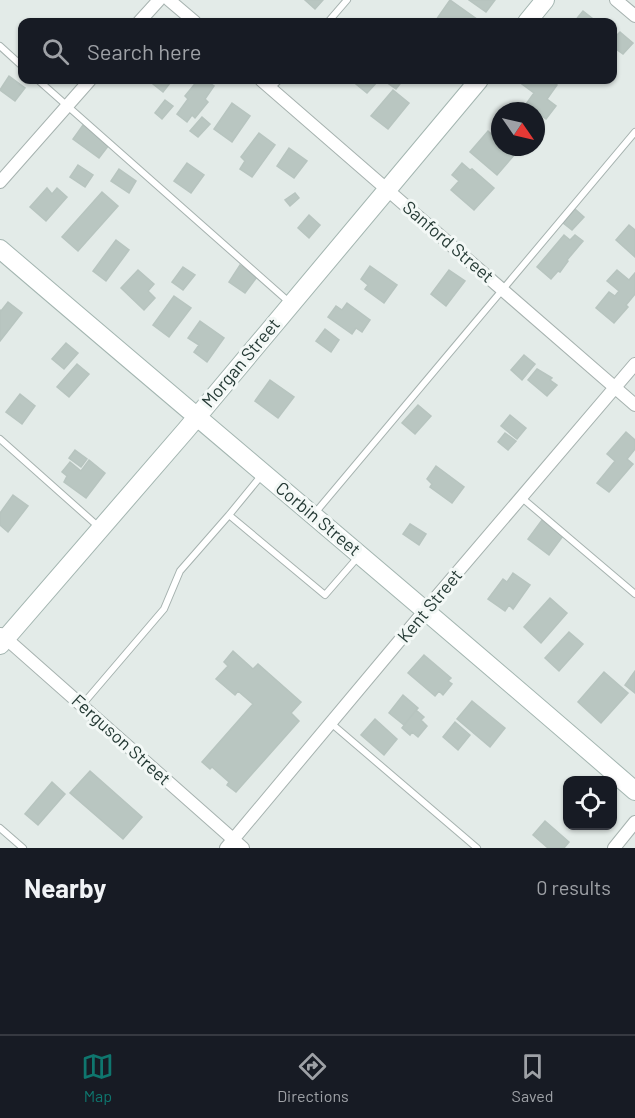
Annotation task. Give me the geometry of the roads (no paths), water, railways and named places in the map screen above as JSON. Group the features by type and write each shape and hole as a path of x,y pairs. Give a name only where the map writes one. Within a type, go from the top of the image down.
{"street":[{"path":"143,18 159,0"},
{"path":"169,0 190,18"},
{"path":"529,18 545,0"},
{"path":"616,0 635,16"},
{"path":"0,182 86,84"},
{"name":"Sanford Street","path":"275,84 387,189 635,405"},
{"name":"Morgan Street","path":"2,638 196,417 476,84"},
{"name":"Corbin Street","path":"0,249 196,417 426,609 635,791"},
{"name":"Kent Street","path":"234,845 426,609 635,364"},
{"name":"Ferguson Street","path":"2,638 82,705 234,845"},
{"path":"614,848 635,822"}],"lane":[{"path":"331,18 347,0"},
{"path":"0,46 18,62"},
{"path":"43,84 291,303"},
{"path":"314,515 635,132"},
{"path":"0,439 100,528"},
{"path":"82,705 164,609 180,571 263,473"},
{"path":"522,498 635,594"},
{"path":"229,515 325,595 360,554"},
{"path":"332,724 477,848"},
{"path":"0,828 23,848"}]}
